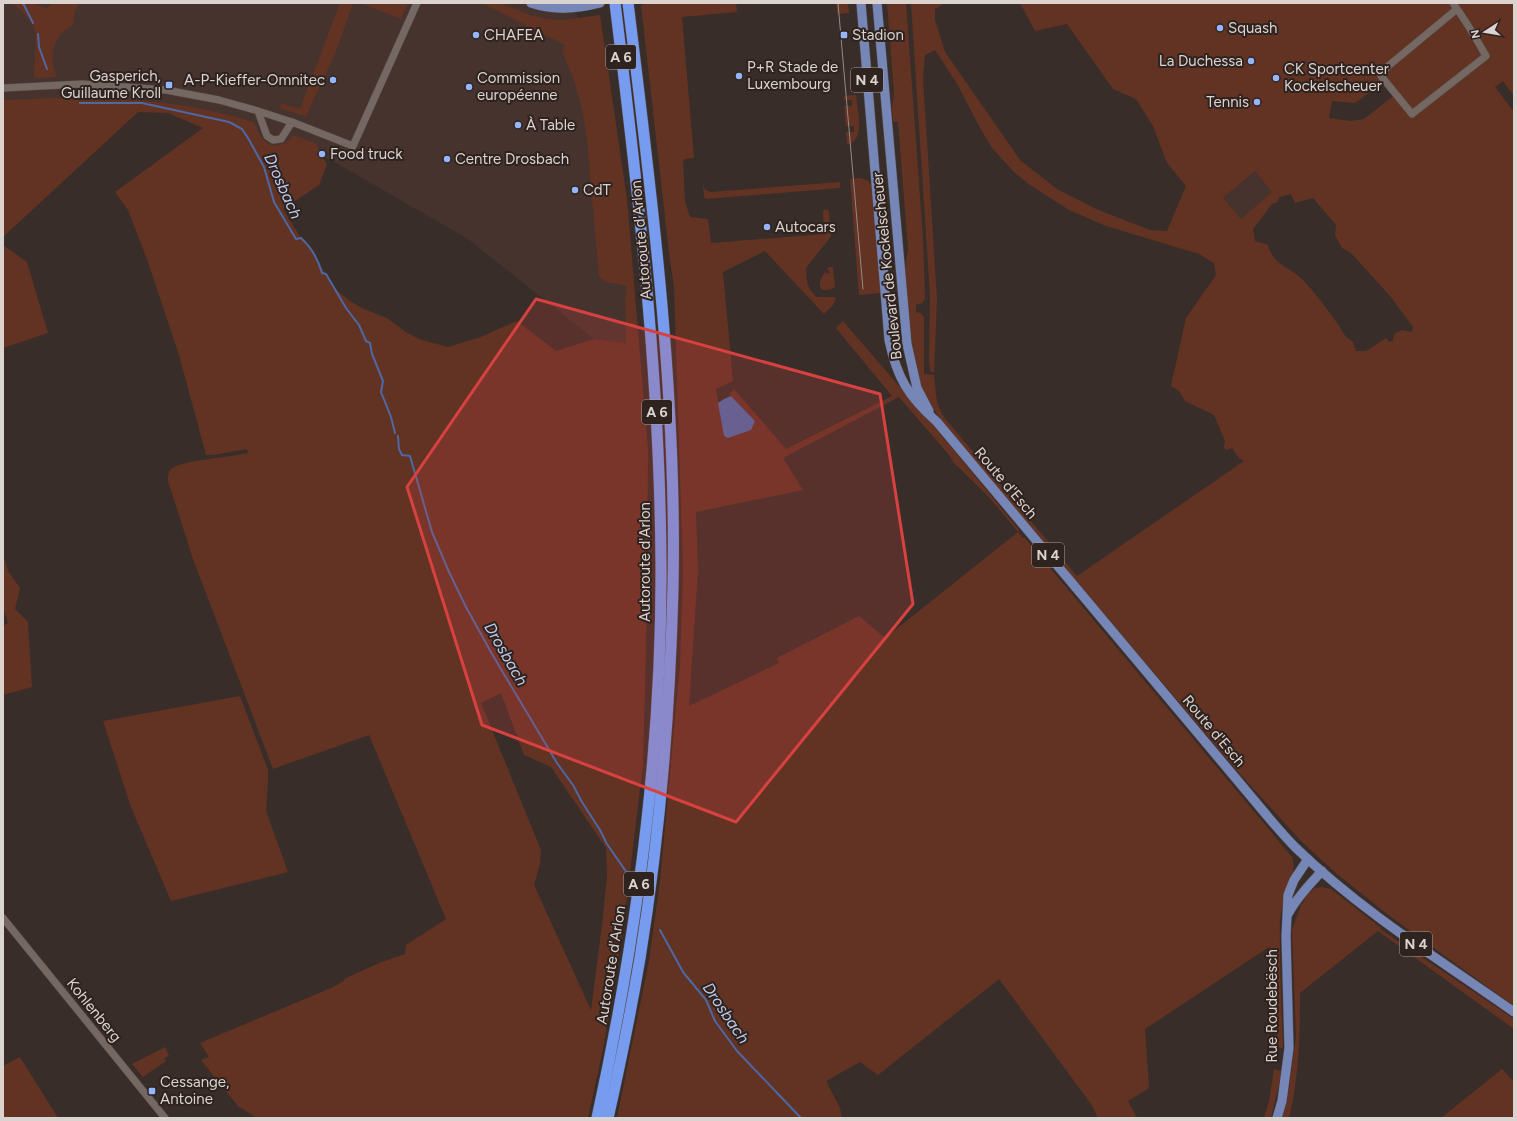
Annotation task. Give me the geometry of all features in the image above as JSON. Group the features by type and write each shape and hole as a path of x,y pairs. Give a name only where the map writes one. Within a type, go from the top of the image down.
{"highway":[{"name":"Autoroute d'Arlon","path":"597,1118 614,1042 629,955 646,828 656,706 661,568 659,447 652,340 637,178 615,3"},
{"name":"Autoroute d'Arlon","path":"608,1118 624,1044 640,957 657,829 664,749 673,587 671,459 660,271 652,192 628,3"}],"main road":[{"path":"531,3 552,8 579,8 597,4"},
{"name":"Boulevard de Kockelscheuer","path":"861,3 889,340 898,371 904,384 922,409 936,422"},
{"name":"Boulevard de Kockelscheuer","path":"877,3 907,344 917,388 936,422"},
{"name":"Route d'Esch","path":"936,422 1295,847 1322,871 1386,922 1514,1012"},
{"name":"Rue Roudebësch","path":"1277,1118 1282,1101 1289,1048 1286,936 1288,895 1294,880 1308,859"},
{"name":"Rue Roudebësch","path":"1287,916 1295,902 1308,885 1322,871"}],"street":[{"path":"3,88 82,84 166,90 212,99 258,111 292,122 353,146 417,3"},
{"path":"1455,6 1486,56 1412,114 1381,76 1387,67 1455,6"},
{"path":"258,111 267,136 273,140 281,139 292,122"},
{"name":"Kohlenberg","path":"3,918 165,1118"}],"highlighted area":[{"path":"536,299 880,394 913,604 736,822 482,725 407,487"}],"shaded area":[{"path":"3,3 568,3 581,21 629,279 625,297 627,343 594,339 468,239 329,159 270,147 169,107 3,109"},
{"path":"12,3 34,3 46,9 52,3 79,3 75,11 73,25 61,34 53,50 52,61 57,77 34,78 36,35 34,27 29,19"},
{"path":"340,3 353,3 335,54 306,116 281,109 280,103 300,109"},
{"path":"360,3 408,3 401,19"},
{"path":"482,3 500,3 532,16 549,19 563,20 600,15 627,199 648,449 647,609 643,765 623,929 603,1049 588,1118 257,1118 238,1106 201,1060 209,1057 200,1043 331,988 344,981 344,979 379,963 405,954 406,945 446,919 369,735 273,769 193,559 168,481 170,470 185,463 248,453 247,449 206,455 179,355 147,259 128,210 115,192 203,128 168,113 138,112 3,237 3,100 34,98 97,98 160,102 222,113 253,122 261,137 270,145 283,144 293,135 317,144 318,149 327,164 319,185 283,209 301,238 307,243 334,288 350,301 364,309 387,318 407,333 422,340 448,347 478,338 517,321 556,351 594,339 626,343 625,297 627,286 606,282 599,277 587,139 582,109 573,77 562,51 565,45","holes":["501,693 524,755 551,767 606,848 607,876 591,1010 534,885 540,864 541,850 481,703"]},
{"path":"651,3 736,3 737,12 682,17 694,158 685,159 683,162 685,201 690,217 708,219 711,243 824,234 823,212 824,210 828,210 829,212 831,236 806,268 808,284 817,297 836,298 833,305 824,314 765,251 723,272 733,381 716,389 724,436 755,421 729,394 734,389 786,449 892,396 836,328 843,321 948,443 1019,530 1018,532 1023,538 1025,538 1292,857 1292,878 1280,921 1280,972 1283,1048 1277,1048 1274,971 1269,947 1145,1029 1149,1088 1128,1101 1137,1118 1098,1118 1091,1104 999,979 878,1075 860,1062 826,1081 840,1108 842,1118 617,1118 649,961 660,881 680,665 683,569 674,287 641,5","holes":["899,397 950,456 953,462 989,497 1018,532 885,638 859,616 777,658 779,663 689,706 698,570 696,512 803,490 783,458"]},
{"path":"836,3 848,3 849,13 837,14"},
{"path":"887,3 906,3 923,239 925,299 922,303 916,305 916,312 921,313 924,317 924,374 934,375 937,403 943,416 1077,576 1244,461 1239,458 1232,448 1226,450 1224,447 1225,441 1214,415 1185,401 1179,391 1171,386 1186,318 1216,275 1214,263 1199,254 1106,226 1069,210 1030,185 1014,172 992,148 956,82 935,50 925,55 923,78 937,300 934,372 931,372 929,364 930,295 911,3 945,3 935,9 935,20 945,52 1020,160 1057,189 1096,209 1150,230 1167,231 1186,186 1167,163 1153,126 1136,99 1113,89 1067,24 1035,31 1020,3 1514,3 1514,96 1503,81 1495,87 1514,112 1514,1006 1391,917 1337,874 1301,841 1240,774 1027,523 924,397 912,351 905,269 908,249 898,122 893,122 892,108 894,93","holes":["1385,81 1396,94 1364,119 1350,121 1329,118 1332,101 1355,103","1255,171 1272,192 1241,219 1223,198","1291,194 1295,203 1313,198 1336,225 1335,235 1342,248 1351,253 1390,296 1413,327 1412,332 1402,330 1394,334 1393,341 1389,342 1386,338 1366,351 1356,351 1353,342 1345,335 1304,281 1278,262 1274,258 1268,245 1255,241 1253,229 1272,204 1278,202 1279,197"]},
{"path":"856,95 859,116 857,137 853,142 847,145 846,132 854,132 854,126 846,126 844,106 852,106 852,100 844,100 844,96"},
{"path":"1255,171 1273,192 1241,219 1223,198"},
{"path":"860,178 867,180 872,186 882,293 859,295 850,179"},
{"path":"840,182 840,188 706,199 704,197 703,185 705,190 711,192"},
{"path":"3,245 27,262 48,333 3,348"},
{"path":"829,267 833,267 835,287 823,290 820,285 820,281 825,272 828,274 830,272 827,269"},
{"path":"3,554 8,571 20,588 15,609 28,622 32,687 3,695 3,626 8,623 3,607"},
{"path":"240,696 268,770 266,811 288,872 171,901 131,807 103,721"},
{"path":"1322,887 1331,889 1381,928 1380,929 1514,1019 1514,1029 1378,931 1300,993 1299,1040 1295,1087 1289,1118 1282,1118 1287,1102 1296,1038 1292,930 1301,905 1308,894 1315,888"},
{"path":"165,1047 169,1056 164,1058 166,1061 143,1077 132,1064"},
{"path":"20,1057 58,1118 3,1118 3,1066"},
{"path":"1274,1069 1282,1071 1271,1118 1264,1118 1269,1101"},
{"path":"1502,1069 1514,1082 1514,1118 1441,1118"}],"water":[{"path":"731,396 755,421 751,430 728,438 724,436 718,403"}],"waterway":[{"name":"Drosbach","path":"22,3 33,23"},
{"name":"Drosbach","path":"38,34 39,47 47,69"},
{"name":"Drosbach","path":"80,103 142,103 229,122 242,129 264,167 274,202 296,239 301,238 311,249 322,273 326,274 346,308 359,325 366,341 370,343 372,354 383,381 381,392 391,417 395,433"},
{"name":"Drosbach","path":"398,436 399,449 402,455 410,456 432,532 466,607 492,654 557,763 573,785 607,844 627,873"},
{"name":"Drosbach","path":"660,930 683,972 706,1000 715,1021 737,1051 801,1118"}],"tram line":[{"path":"838,3 863,289"}],"place":[{"name":"Squash","path":"1220,28"},
{"name":"CHAFEA","path":"476,35"},
{"name":"Stadion","path":"844,35"},
{"name":"La Duchessa","path":"1251,61"},
{"name":"P+R Stade de Luxembourg","path":"739,76"},
{"name":"CK Sportcenter Kockelscheuer","path":"1276,78"},
{"name":"A-P-Kieffer-Omnitec","path":"333,80"},
{"name":"Gasperich, Guillaume Kroll","path":"169,85"},
{"name":"Commission européenne","path":"469,87"},
{"name":"Tennis","path":"1257,102"},
{"name":"À Table","path":"518,125"},
{"name":"Food truck","path":"322,154"},
{"name":"Centre Drosbach","path":"447,159"},
{"name":"CdT","path":"575,190"},
{"name":"Autocars","path":"767,227"},
{"name":"Cessange, Antoine","path":"152,1091"}]}
